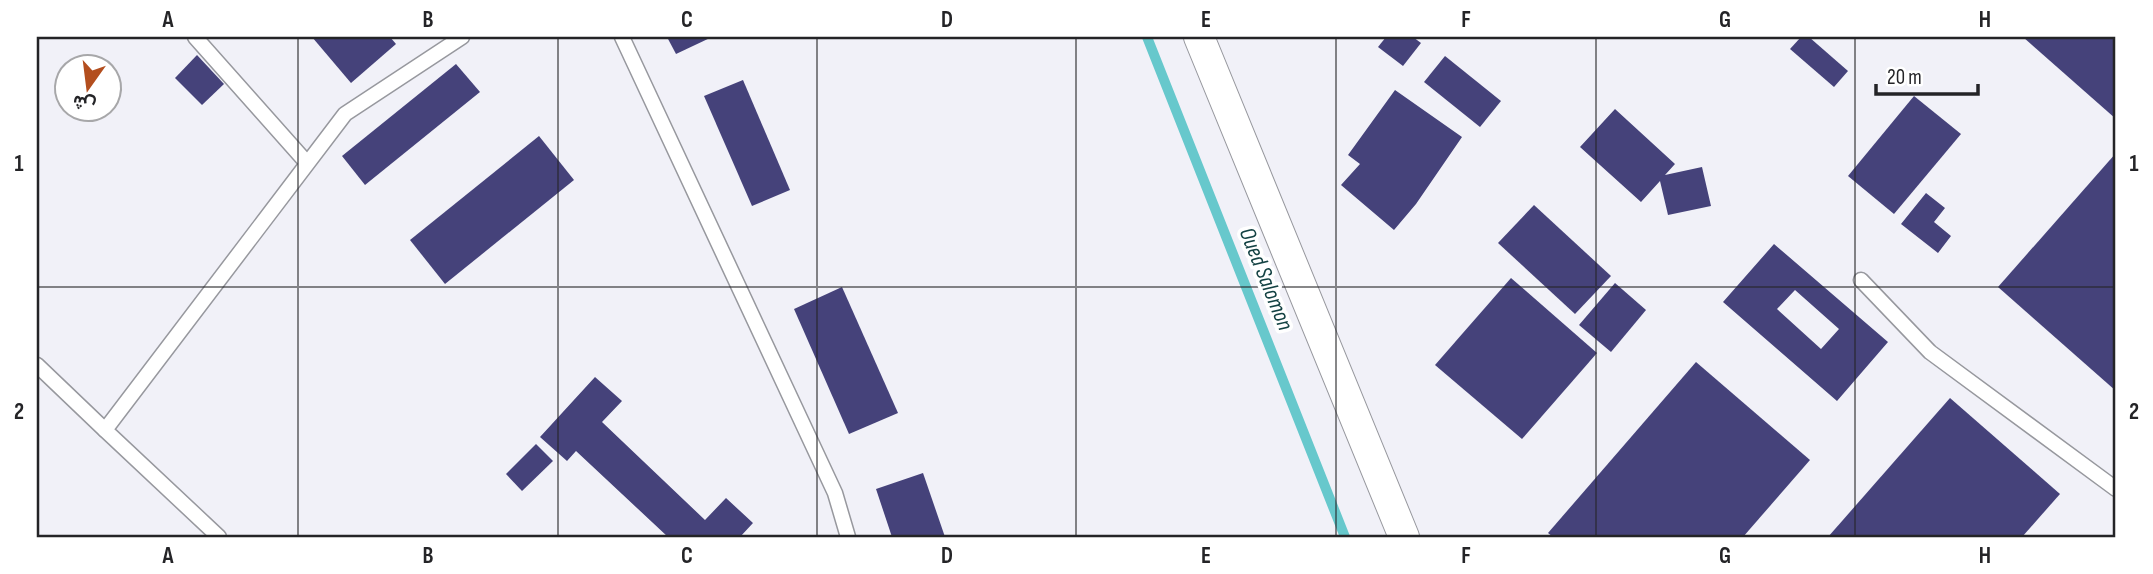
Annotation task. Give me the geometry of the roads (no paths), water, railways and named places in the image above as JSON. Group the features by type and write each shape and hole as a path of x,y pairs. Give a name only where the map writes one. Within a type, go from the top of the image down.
{"street":[{"path":"1199,37 1404,537"}],"lane":[{"path":"195,37 307,163"},
{"path":"105,430 345,114 462,37"},
{"path":"622,37 835,493 848,537"},
{"path":"1861,280 1930,352 2116,489"},
{"path":"37,365 219,537"}],"waterway":[{"name":"Oued Salomon","path":"1147,37 1345,537"}]}
